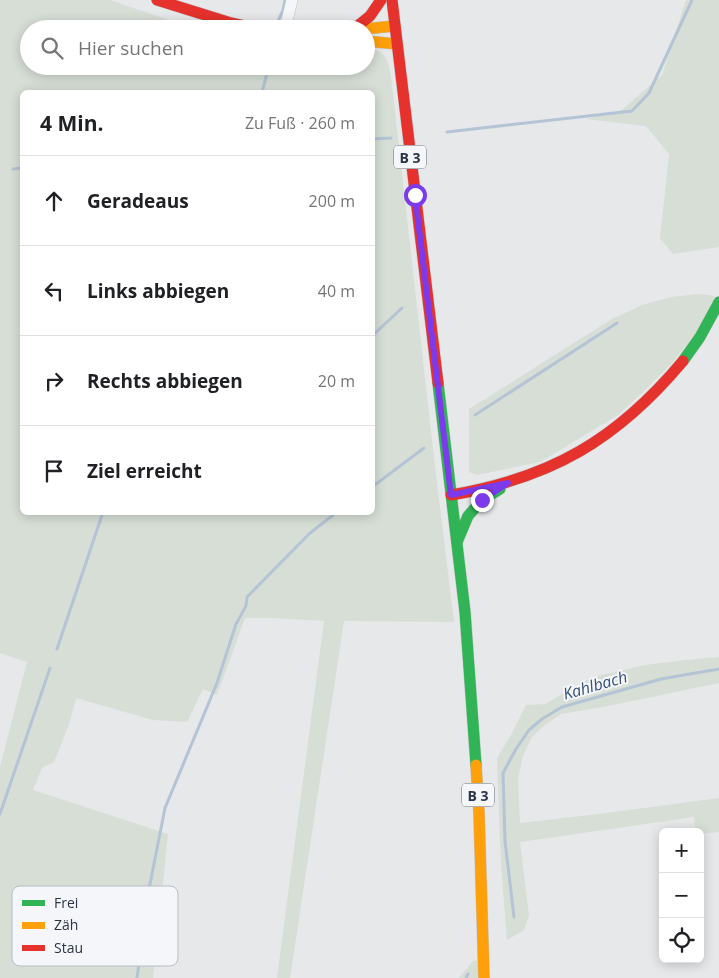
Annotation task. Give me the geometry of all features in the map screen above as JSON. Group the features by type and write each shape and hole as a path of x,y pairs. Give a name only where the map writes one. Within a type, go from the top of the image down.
{"main road":[{"path":"157,0 221,20"},
{"path":"366,20 374,12 381,0"},
{"name":"B 3","path":"392,0 465,612 479,813 484,978"},
{"path":"375,28 395,26"},
{"path":"375,42 396,44"},
{"path":"451,495 508,483 537,472 577,454 606,435 668,379 693,348 719,302"},
{"path":"457,542 468,516 482,500 508,483"}],"street":[{"path":"287,20 292,0"}],"shaded area":[{"path":"0,0 110,0 169,20 20,20 20,75 375,75 375,50 382,53 387,60 391,76 454,622 344,621 290,978 277,978 324,621 245,618 217,695 203,689 187,722 153,720 76,698 69,724 54,762 42,768 33,790 168,834 163,886 12,886 12,966 154,966 153,978 0,978 0,767 27,662 0,653"},
{"path":"686,0 719,0 719,247 673,254 660,238 669,154 646,126 586,119 622,110 662,75"},
{"path":"700,294 715,296 695,334 674,361 618,415 540,462 477,475 469,472 469,409 612,319 642,305 671,297"},
{"path":"719,657 719,683 561,714 546,724 531,738 522,759 518,780 520,823 719,798 719,832 704,834 704,828 695,828 694,817 520,842 529,916 524,930 507,940 501,865 497,758 526,705 545,704 593,677 645,665"},
{"path":"480,959 479,978 459,978 472,962"}],"waterway":[{"path":"278,20 285,0"},
{"path":"447,132 632,111 649,93 692,0"},
{"path":"263,90 267,75"},
{"path":"375,139 391,138"},
{"path":"13,169 20,168"},
{"path":"375,333 402,308"},
{"path":"475,415 617,323"},
{"path":"375,485 424,448"},
{"path":"57,649 102,515"},
{"path":"150,886 165,808 217,683 236,624 246,606 247,597 310,533 333,515"},
{"path":"0,814 50,668"},
{"name":"Kahlbach","path":"514,917 505,841 503,773 529,730 542,719 562,707 661,679 719,669"},
{"path":"137,978 139,966"},
{"name":"Kahlbach","path":"466,978 468,974"}],"traffic: fast":[{"path":"683,361 700,337 719,302"},
{"path":"438,383 465,612 476,765"},
{"path":"457,542 468,516 482,500 500,489"}],"traffic: slow":[{"path":"375,28 395,26"},
{"path":"375,42 397,44"},
{"path":"476,765 484,978"}],"traffic: jam":[{"path":"157,0 221,20"},
{"path":"365,20 381,0"},
{"path":"392,0 438,383"},
{"path":"451,495 487,488 520,478 551,466 580,451 607,434 633,413 683,361"}],"route":[{"path":"415,195 451,495 508,483 482,500"}]}
